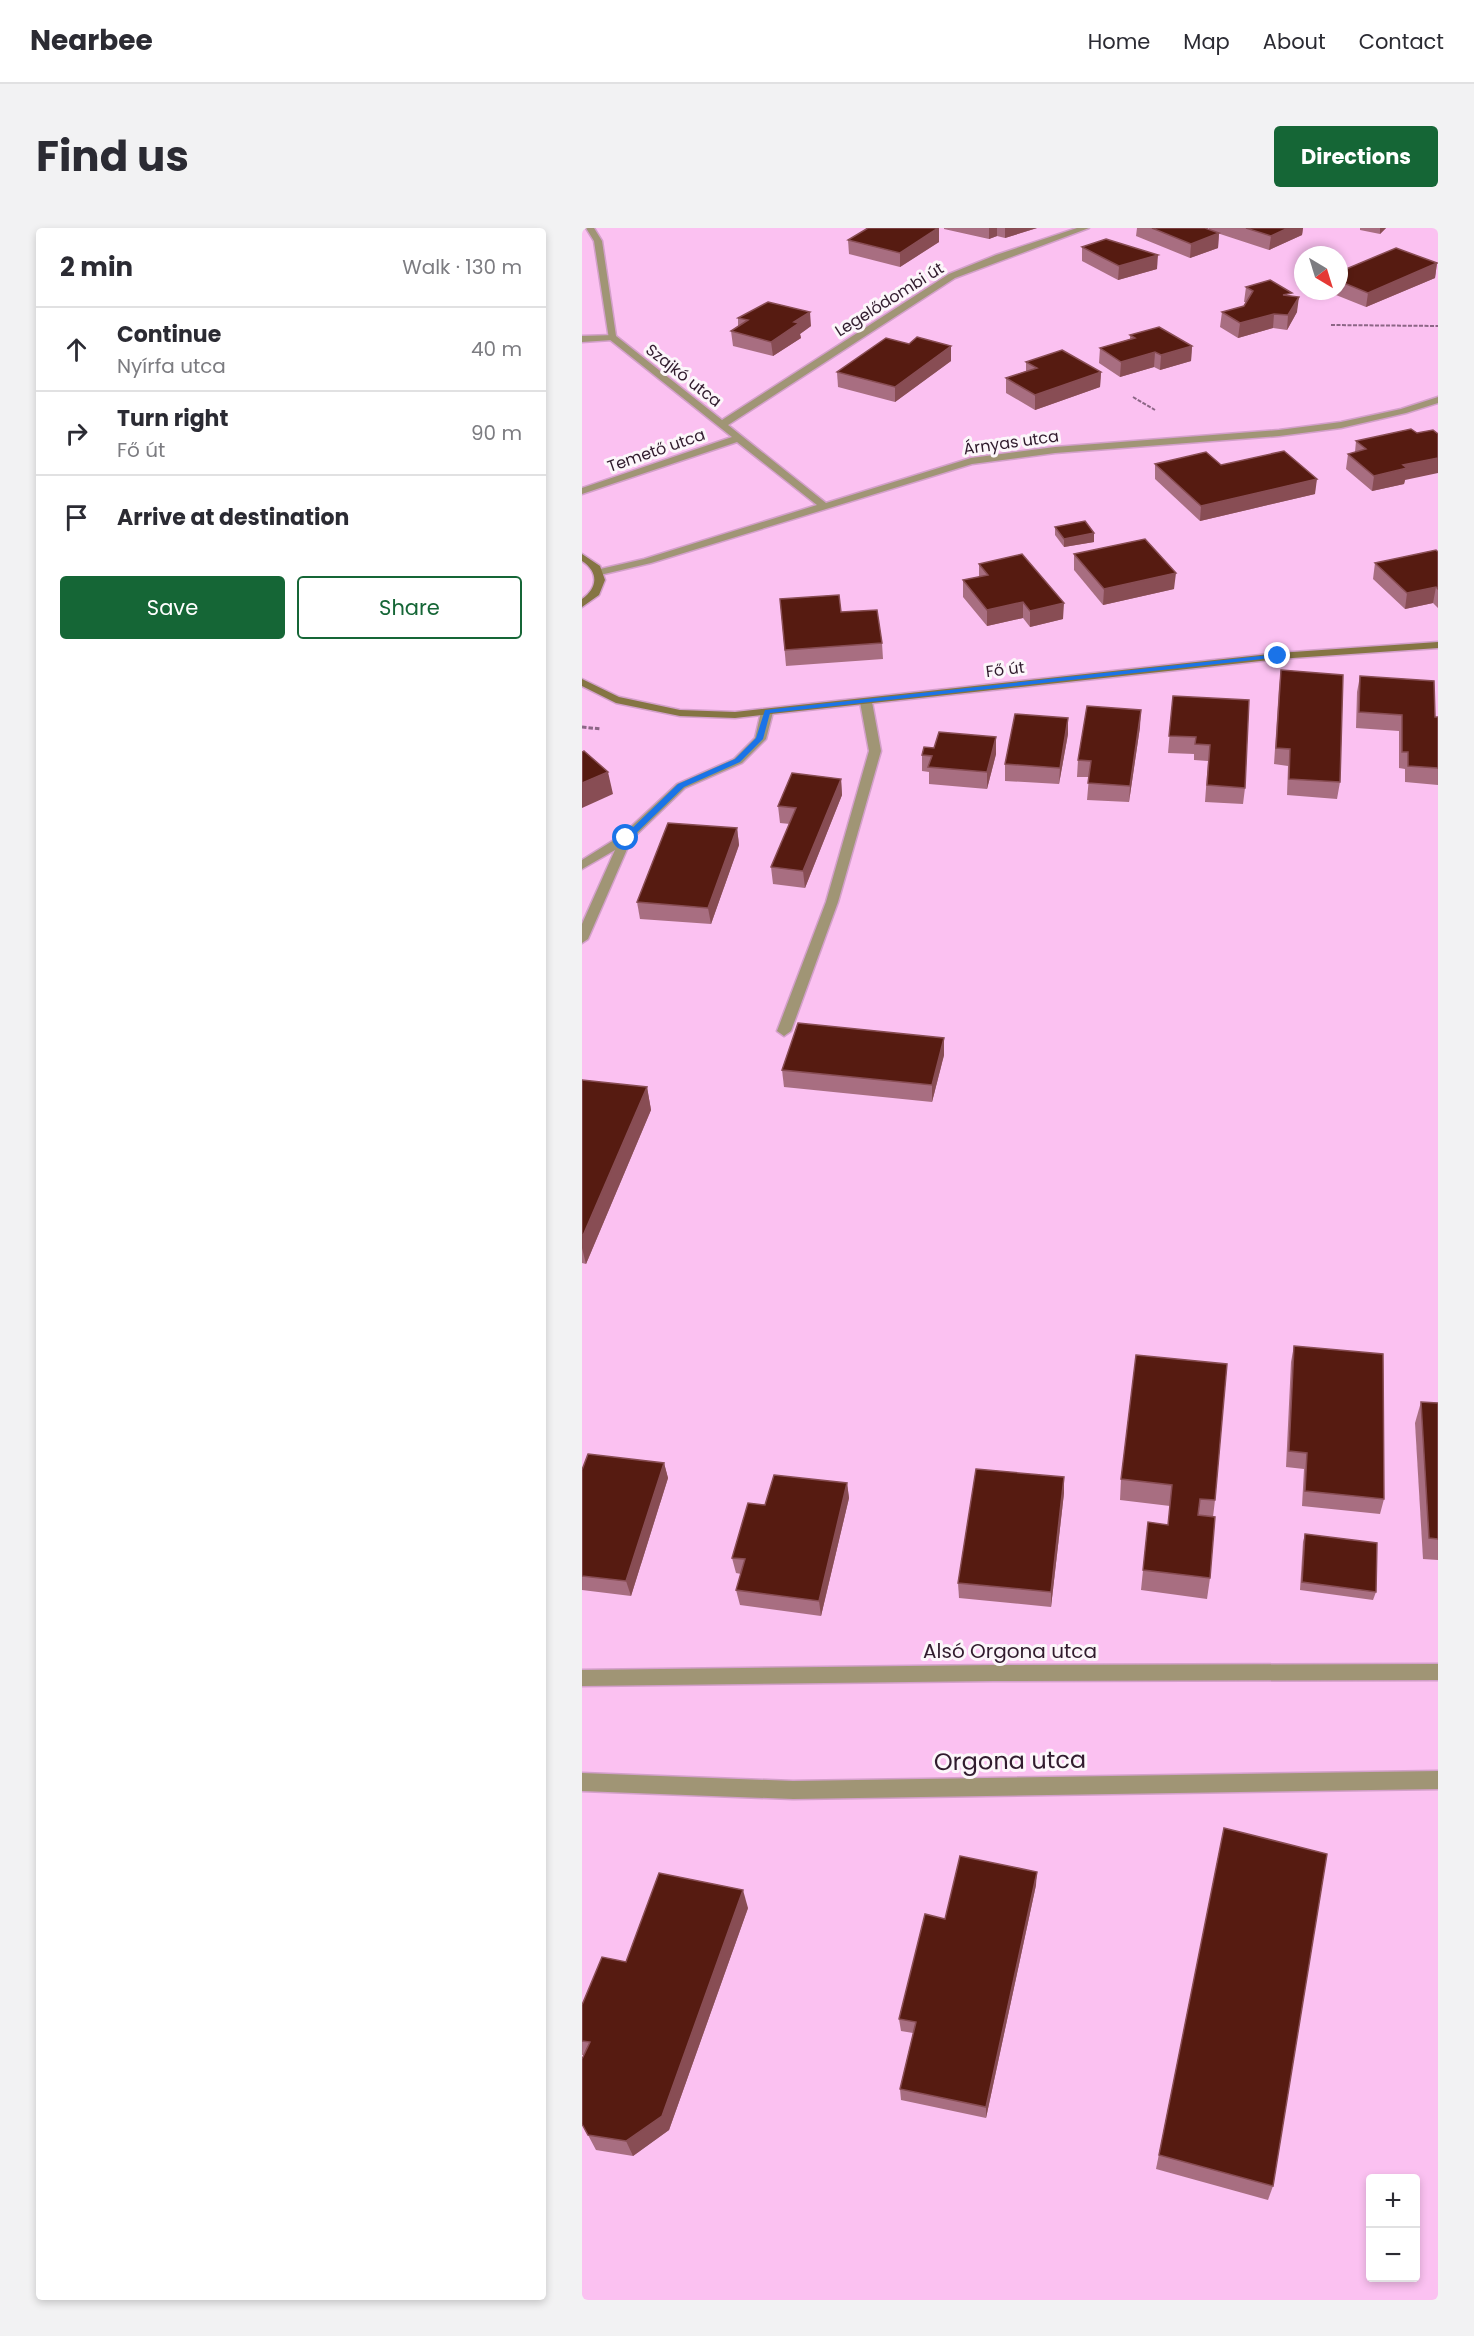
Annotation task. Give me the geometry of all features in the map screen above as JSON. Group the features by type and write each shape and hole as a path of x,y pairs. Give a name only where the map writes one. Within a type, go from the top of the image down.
{"main road":[{"path":"582,557 594,564 600,572 600,586 590,599 582,604"},
{"name":"Fő út","path":"582,682 616,700 680,713 735,715 1255,658 1438,645"}],"street":[{"path":"582,339 612,337 598,241 590,228"},
{"name":"Legelődombi út","path":"723,424 952,276 999,257 1085,228"},
{"name":"Szajkó utca","path":"612,337 825,507"},
{"name":"Árnyas utca","path":"600,572 647,561 971,461 1055,450 1289,432 1372,418 1438,400"},
{"name":"Temető utca","path":"582,491 739,438"},
{"path":"784,1031 832,902 875,751 866,702"},
{"path":"582,865 626,838 681,786 738,761 760,739 767,712"},
{"path":"582,939 626,838"},
{"name":"Alsó Orgona utca","path":"582,1678 993,1673 1438,1672"},
{"name":"Orgona utca","path":"582,1782 793,1790 1438,1780"}],"path":[{"path":"1331,325 1438,326"}],"building":[{"path":"868,228 938,228 900,253 848,240"},
{"path":"1152,228 1205,228 1219,233 1191,244"},
{"path":"1246,228 1288,228 1271,236"},
{"path":"1106,239 1158,255 1119,266 1082,247"},
{"path":"1396,248 1437,263 1368,293 1348,285 1348,268"},
{"path":"1270,280 1292,293 1283,295 1294,296 1294,300 1297,300 1288,315 1274,314 1240,323 1222,312 1244,306 1253,291 1246,287"},
{"path":"768,302 810,312 794,322 799,323 771,342 731,331 748,320 738,318"},
{"path":"1159,327 1192,346 1161,355 1155,352 1121,362 1100,348 1135,338 1130,335"},
{"path":"917,337 951,346 895,387 837,372 886,338 909,344"},
{"path":"1062,350 1101,372 1035,395 1006,378 1037,368 1026,362"},
{"path":"1411,429 1417,433 1433,430 1438,434 1438,458 1403,465 1407,468 1374,476 1348,454 1366,449 1356,441"},
{"path":"1284,451 1317,479 1201,506 1155,464 1206,452 1221,465"},
{"path":"1085,521 1094,533 1064,539 1055,527"},
{"path":"1145,539 1176,573 1104,589 1074,554"},
{"path":"1436,550 1438,552 1438,589 1436,587 1407,593 1375,563"},
{"path":"1022,554 1064,603 1030,611 1023,602 987,610 963,580 988,575 979,564"},
{"path":"839,595 841,612 877,610 882,643 785,650 780,599"},
{"path":"1281,670 1343,675 1340,782 1289,779 1290,749 1276,748"},
{"path":"1360,676 1434,681 1435,717 1438,717 1438,768 1408,766 1408,752 1402,752 1402,715 1359,712"},
{"path":"1173,696 1249,700 1245,788 1207,785 1210,745 1195,744 1196,737 1169,736"},
{"path":"1087,706 1141,710 1130,786 1088,783 1091,761 1078,760"},
{"path":"1015,714 1068,718 1060,768 1005,764"},
{"path":"939,732 996,737 987,772 928,767 932,756 922,755 924,747 934,748"},
{"path":"584,751 608,772 582,783 582,752"},
{"path":"792,773 841,779 803,871 771,867 796,808 778,806"},
{"path":"668,823 737,828 708,908 637,902"},
{"path":"798,1023 944,1038 932,1085 782,1070"},
{"path":"582,1080 647,1087 582,1238"},
{"path":"1294,1346 1383,1354 1384,1499 1305,1491 1307,1453 1289,1451"},
{"path":"1136,1355 1227,1364 1215,1500 1200,1499 1198,1515 1215,1517 1210,1578 1143,1570 1148,1522 1168,1525 1172,1485 1121,1479"},
{"path":"1421,1402 1438,1403 1438,1539 1429,1538"},
{"path":"588,1454 664,1463 626,1581 582,1576 582,1470"},
{"path":"976,1469 1064,1477 1051,1592 958,1583"},
{"path":"774,1475 847,1483 819,1601 736,1590 745,1559 732,1558 748,1503 765,1505"},
{"path":"1305,1534 1377,1543 1376,1592 1302,1582"},
{"path":"1224,1828 1327,1854 1273,2186 1159,2155"},
{"path":"960,1856 1037,1872 986,2107 900,2089 916,2022 899,2019 925,1914 945,1919"},
{"path":"659,1873 743,1890 662,2116 626,2141 588,2135 582,2124 582,2059 590,2042 582,2041 582,2005 602,1957 626,1962"}],"route":[{"path":"626,838 681,786 738,761 760,739 767,712 1278,656"}]}
